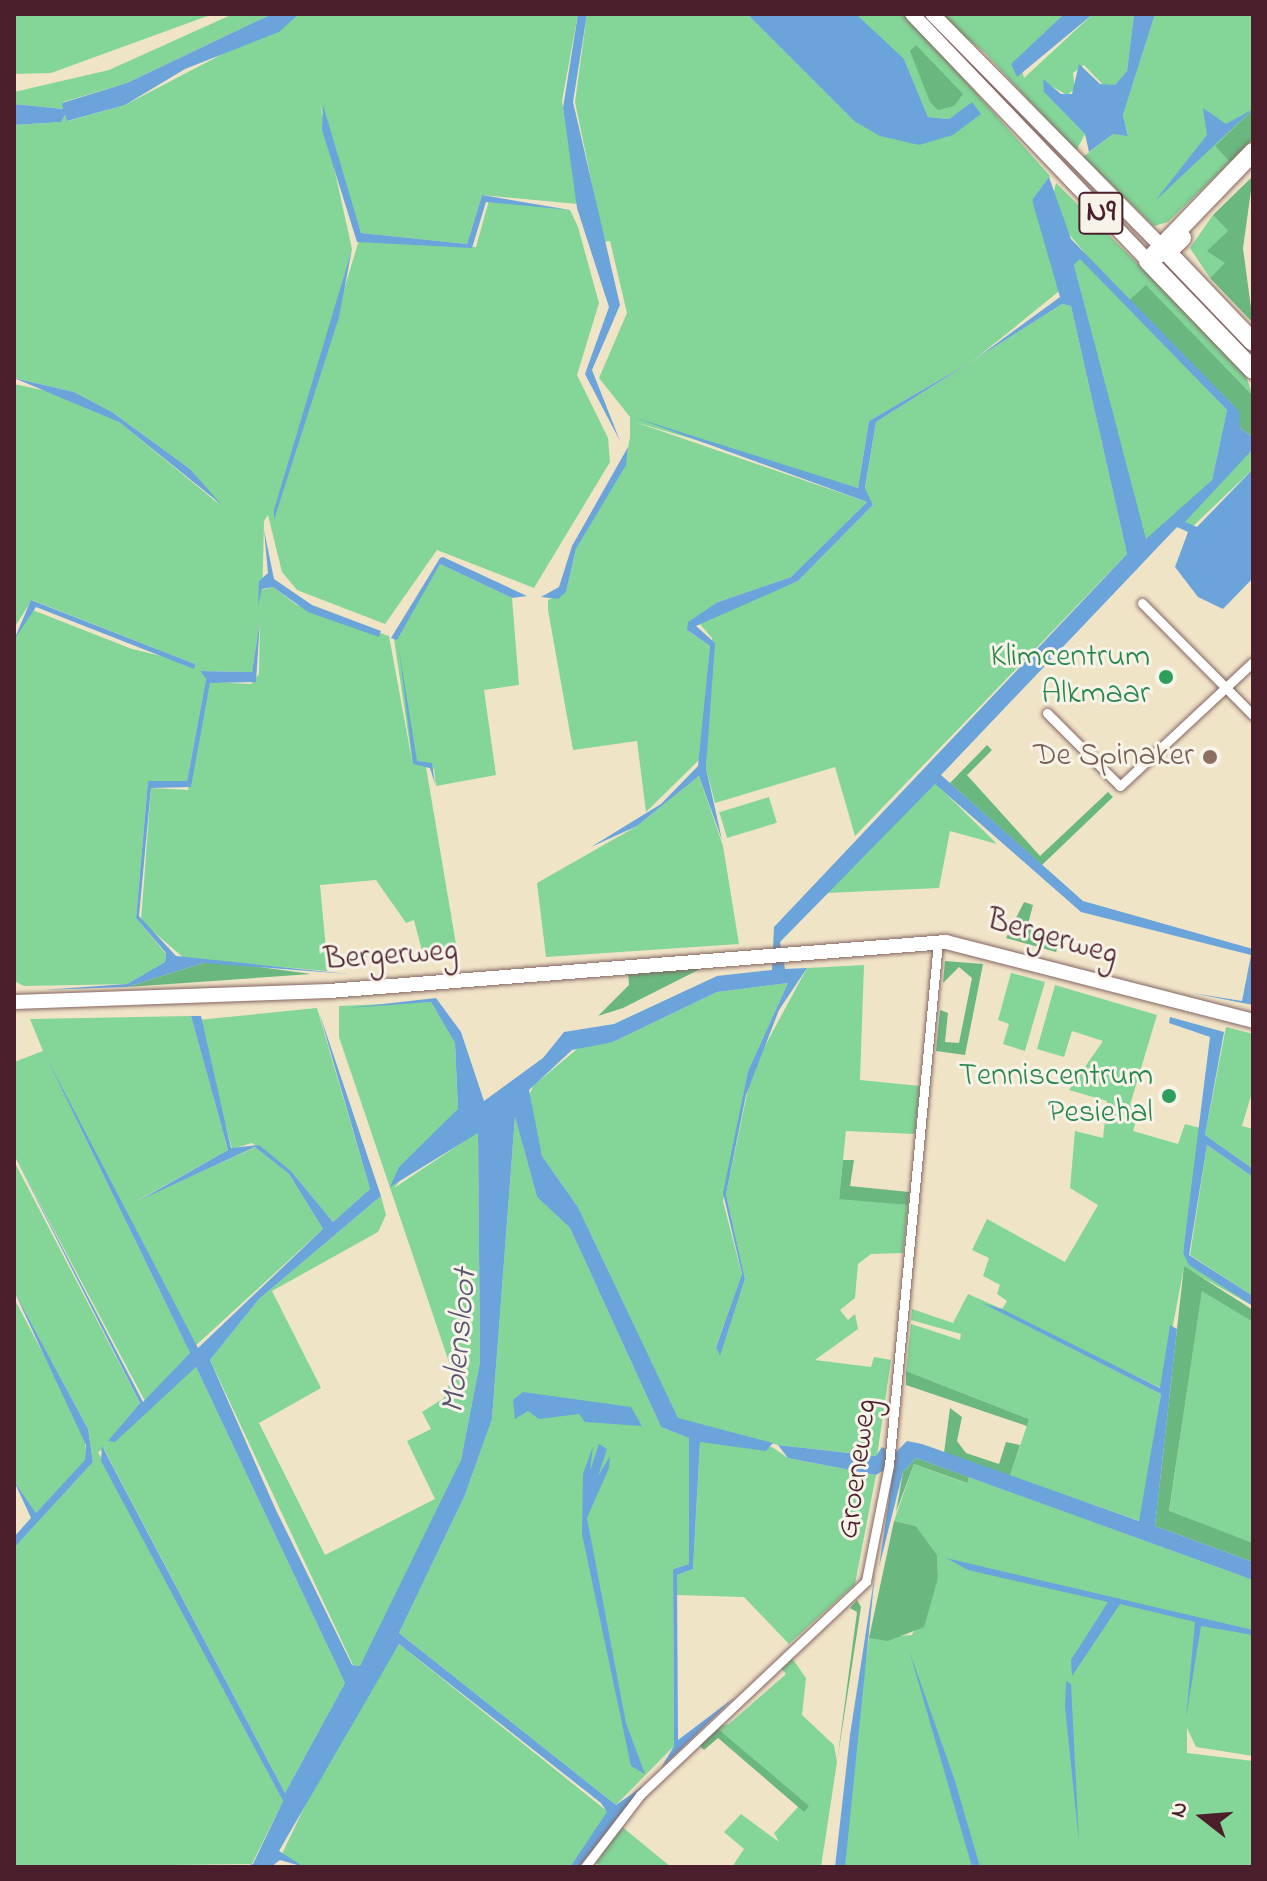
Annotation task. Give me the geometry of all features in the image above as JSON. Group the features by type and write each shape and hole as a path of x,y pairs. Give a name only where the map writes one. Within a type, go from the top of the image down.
{"highway":[{"path":"1163,248 1253,152"},
{"path":"1148,261 1253,169"},
{"name":"N9","path":"1163,248 1253,342"},
{"name":"N9","path":"1148,261 1253,370"}],"main road":[{"name":"N9","path":"912,14 1148,261"},
{"name":"N9","path":"932,14 1163,248"},
{"name":"Bergerweg","path":"14,1002 329,991 778,955 937,953 991,948 1253,1021"}],"street":[{"path":"1142,603 1253,715"},
{"path":"1047,713 1120,786 1253,662"},
{"name":"Groeneweg","path":"585,1867 650,1785 861,1588 890,1459 937,953"}],"green space":[{"path":"14,14 213,14 51,73 14,74"},
{"path":"233,14 272,14 127,83 63,102 64,109 14,104 14,92 109,70"},
{"path":"299,14 578,14 562,101 577,204 482,195 467,244 361,233 320,104 352,249 274,520 359,240 476,247 489,200 570,210 578,227 599,303 577,375 608,438 610,462 534,588 437,550 385,624 297,590 282,572 268,515 264,521 262,590 273,587 297,605 389,636 413,766 394,639 440,564 512,598 519,685 484,690 496,775 436,786 434,769 426,767 459,962 423,955 414,920 406,923 376,880 320,885 328,971 185,959 141,921 151,788 188,790 210,682 251,684 259,674 260,620 252,672 200,671 206,679 187,781 148,782 136,918 166,954 165,962 127,984 24,986 14,981 14,640 30,609 132,649 195,664 32,600 14,628 14,384 70,396 119,422 219,504 190,469 112,412 74,392 14,378 14,125 61,122 65,115 68,121 125,105"},
{"path":"587,14 747,14 854,121 919,145 973,102 949,119 928,117 904,59 846,14 906,14 1050,176 1032,200 1063,288 974,360 869,421 858,488 635,422 867,502 791,577 718,602 688,631 710,646 700,759 646,812 637,741 573,750 548,610 548,600 566,592 576,549 625,465 630,437 630,417 599,378 627,313 610,241 604,242 575,102"},
{"path":"937,14 1064,14 1019,57 1024,78 1093,14 1134,14 1127,71 1115,85 1104,86 1084,65 1073,73 1075,89 1067,95 1044,82 1045,92 1085,134 1076,151 985,53"},
{"path":"1155,14 1253,14 1253,109 1215,146 1230,162 1168,222 1154,226 1083,157 1113,134 1128,135 1123,115"},
{"path":"916,45 963,94 954,106 938,110 930,102 910,51"},
{"path":"1253,109 1253,139 1230,162 1215,146"},
{"path":"1253,176 1243,248 1253,323 1210,278 1225,263 1207,251 1228,231 1213,215"},
{"path":"1056,183 1243,367 1253,396 1146,286 1128,301 1118,293 1064,228 1053,196"},
{"path":"1213,215 1228,231 1226,263 1210,278 1190,248"},
{"path":"1080,258 1227,410 1212,480 1150,539 1144,538 1074,265"},
{"path":"1146,285 1253,396 1253,437 1240,428 1234,406 1128,301"},
{"path":"1062,304 1071,306 1127,554 855,836 835,767 715,803 706,768 712,638 698,622 798,581 873,505 865,489 876,422"},
{"path":"1253,443 1253,469 1190,529 1185,521"},
{"path":"987,745 992,750 967,775 1040,856 1108,792 1113,797 1042,865 950,783"},
{"path":"699,776 723,846 739,944 546,957 537,883 637,826"},
{"path":"935,783 997,844 950,831 939,888 826,893"},
{"path":"769,797 777,823 727,838 719,812"},
{"path":"1024,902 1033,905 1027,928 1060,938 1056,952 1006,938"},
{"path":"945,961 983,964 965,1055 936,1051 940,1010 948,1013 945,1042 959,1043 972,978 959,967 943,983"},
{"path":"223,962 311,974 127,987 203,963"},
{"path":"864,965 860,1080 920,1086 915,1134 846,1131 839,1198 908,1205 903,1253 871,1254 858,1264 855,1298 840,1310 848,1320 855,1314 858,1329 815,1360 871,1367 874,1357 891,1360 877,1456 778,1445 678,1419 578,1207 542,1156 527,1099 534,1085 582,1045 613,1042 717,992 788,983 748,1071 723,1201 742,1275 716,1346 720,1355 745,1279 726,1194 752,1070 807,968"},
{"path":"706,966 623,1008 598,1016 629,985 628,972"},
{"path":"1011,973 1045,982 1025,1051 1003,1044 1009,1024 998,1020"},
{"path":"1055,985 1157,1015 1130,1105 1140,1108 1133,1131 1178,1144 1185,1124 1200,1128 1183,1253 1253,1306 1184,1267 1161,1388 989,1306 1161,1394 1140,1521 1010,1476 1029,1419 906,1371 911,1324 960,1340 961,1334 911,1320 912,1309 953,1323 968,1294 1002,1309 1007,1301 997,1294 1000,1285 983,1276 989,1258 972,1250 987,1219 1065,1262 1098,1205 1070,1188 1075,1131 1103,1138 1107,1101 1069,1090 1103,1041 1072,1031 1064,1057 1037,1049"},
{"path":"431,1002 455,1043 458,1109 394,1188 478,1132 480,1362 461,1460 444,1503 360,1666 353,1665 210,1360 259,1299 381,1196 386,1215 378,1232 272,1291 321,1388 259,1423 325,1555 435,1499 407,1441 431,1429 422,1412 444,1398 453,1374 339,1037 339,1006"},
{"path":"317,1008 370,1189 333,1222 291,1171 252,1143 232,1149 198,1020"},
{"path":"191,1016 228,1150 137,1201 256,1147 289,1174 323,1229 193,1348 43,1051 30,1019"},
{"path":"1226,1027 1253,1034 1253,1089 1242,1126 1253,1129 1253,1169 1205,1135"},
{"path":"43,1051 190,1353 146,1403 14,1155 14,1062"},
{"path":"515,1117 537,1197 570,1228 661,1427 689,1438 689,1564 673,1569 674,1746 616,1805 399,1633 465,1495 492,1419"},
{"path":"1207,1145 1253,1177 1253,1296 1190,1255"},
{"path":"843,1160 854,1160 850,1186 909,1192 908,1205 839,1199"},
{"path":"14,1161 140,1403 119,1428 196,1367 345,1683 285,1793 104,1449 98,1452 283,1801 252,1864 14,1867 14,1548 93,1462 88,1429 14,1291"},
{"path":"1184,1266 1253,1310 1253,1322 1202,1291 1169,1511 1253,1543 1253,1562 1155,1526"},
{"path":"1202,1290 1253,1322 1253,1543 1169,1512"},
{"path":"14,1298 85,1433 86,1460 36,1513 14,1481"},
{"path":"906,1371 1029,1419 1027,1426 906,1385"},
{"path":"950,1408 962,1417 957,1441 966,1453 999,1464 1006,1442 1020,1445 1010,1476 944,1453"},
{"path":"700,1442 772,1447 788,1458 876,1475 855,1584 789,1644 744,1597 677,1595 677,1575 693,1569"},
{"path":"916,1458 969,1477 967,1483 914,1464 896,1512 903,1472"},
{"path":"914,1464 966,1483 969,1477 1253,1580 1253,1756 1196,1747 1187,1728 1187,1753 1253,1761 1253,1867 837,1867 869,1638 912,1635 938,1578 937,1555 916,1526 894,1521"},
{"path":"894,1521 916,1526 937,1555 938,1578 924,1627 888,1641 869,1638"},
{"path":"857,1600 861,1607 837,1762 857,1612 850,1608"},
{"path":"399,1644 608,1812 570,1867 304,1867 281,1856 328,1758"},
{"path":"792,1658 806,1678 802,1715 834,1745 837,1762 821,1867 732,1867 744,1849 724,1832 741,1814 779,1842 774,1833 799,1806 809,1807 716,1727 729,1724 786,1674 781,1668"},
{"path":"716,1727 809,1806 804,1812 718,1738 704,1750 698,1744"},
{"path":"621,1826 671,1867 601,1867 596,1863"}],"water":[{"path":"272,14 299,14 279,32 185,69 125,105 67,121 65,115 61,122 14,125 14,104 63,109 62,103 127,83"},
{"path":"578,14 587,14 573,102 620,305 592,370 620,441 585,374 609,307 577,208 563,108"},
{"path":"747,14 857,15 904,59 928,117 949,119 972,102 981,114 953,135 919,145 880,136 854,121"},
{"path":"1064,14 1093,14 1017,77 1011,64"},
{"path":"1134,14 1155,14 1123,115 1128,136 1113,134 1089,152 1085,134 1044,92 1043,79 1061,94 1072,94 1079,64 1100,84 1115,85 1127,71"},
{"path":"323,105 361,233 467,244 482,195 570,210 486,202 472,248 357,242 322,130"},
{"path":"1203,108 1226,124 1253,109 1155,201 1207,135"},
{"path":"1049,177 1071,239 1239,411 1240,428 1253,437 1253,449 1185,522 1197,527 1253,469 1253,578 1223,609 1198,597 1175,567 1188,532 1177,527 941,775 1083,901 1253,949 1253,1005 1192,993 1242,1001 1251,955 1081,912 935,784 780,942 785,969 807,968 779,1010 746,1095 726,1194 745,1279 720,1356 716,1347 742,1274 723,1193 748,1071 788,983 717,992 613,1042 572,1050 529,1090 542,1156 578,1207 678,1418 773,1443 766,1451 700,1442 693,1569 677,1575 678,1740 735,1697 661,1768 674,1746 673,1569 689,1564 689,1438 661,1427 570,1228 537,1197 515,1117 492,1419 465,1495 399,1633 616,1805 643,1786 579,1867 570,1867 607,1812 601,1803 399,1644 279,1851 304,1867 280,1860 271,1867 242,1867 253,1864 283,1801 101,1461 102,1446 285,1793 345,1683 196,1367 115,1442 108,1441 140,1403 14,1155 143,1402 190,1353 43,1051 198,1348 323,1229 289,1174 255,1147 138,1201 228,1150 191,1016 201,1016 231,1148 259,1145 291,1171 333,1222 370,1189 319,1012 381,1196 259,1299 210,1360 275,1508 352,1665 360,1666 461,1460 480,1362 478,1133 390,1187 399,1167 458,1109 455,1043 431,1002 348,1008 436,998 461,1032 484,1101 543,1058 564,1032 614,1024 717,976 772,970 774,927 1127,554 1071,306 1062,304 976,359 1060,297 1032,200","holes":["1080,259 1227,410 1212,480 1146,539 1074,265"]},
{"path":"352,249 339,317 274,520 274,510"},
{"path":"971,362 876,422 865,488 873,505 798,581 696,626 715,643 706,768 722,840 699,776 637,826 591,847 661,804 698,766 710,646 687,630 688,622 718,602 791,577 867,502 636,418 858,488 869,421"},
{"path":"14,378 74,392 112,412 190,469 222,505 119,422"},
{"path":"628,447 626,465 576,549 566,592 558,599 541,597 559,587 572,546"},
{"path":"264,530 274,579 312,605 381,631 379,637 308,612 273,587 262,589 258,606 259,581 268,573"},
{"path":"440,558 527,596 512,598 440,564 397,640 391,638"},
{"path":"31,600 195,664 194,669 36,607 14,640"},
{"path":"260,620 256,682 210,683 191,787 151,788 139,916 176,956 348,974 203,963 127,987 43,990 127,984 165,962 166,953 136,918 148,781 187,781 206,679 200,671 252,672"},
{"path":"399,649 417,761 432,763 435,784 430,768 413,764"},
{"path":"1170,1017 1224,1032 1205,1135 1253,1169 1253,1177 1207,1145 1189,1255 1253,1296 1253,1306 1189,1265 1183,1253 1210,1037 1169,1023"},
{"path":"14,1291 88,1429 93,1462 14,1548 14,1537 31,1518 14,1481 36,1513 85,1460 86,1445"},
{"path":"982,1303 1002,1309 1160,1388 1170,1325 1177,1329 1155,1526 1253,1562 1253,1580 916,1458 903,1472 879,1567 894,1464 876,1475 788,1458 778,1445 876,1456 882,1447 894,1454 907,1441 922,1444 1139,1521 1161,1394"},
{"path":"523,1392 631,1407 642,1426 585,1422 579,1414 539,1419 528,1411 515,1419 513,1400"},
{"path":"599,1444 607,1449 598,1476 610,1456 609,1468 587,1518 626,1723 645,1774 631,1766 582,1534 583,1474 593,1446 590,1471"},
{"path":"946,1558 1253,1630 1253,1635 1201,1626 1186,1718 1195,1622 1120,1604 1072,1676 1071,1660 1108,1602 968,1570"},
{"path":"875,1573 845,1867 835,1867 850,1735"},
{"path":"909,1650 955,1781 980,1867 972,1867"},
{"path":"1066,1681 1071,1684 1079,1842 1065,1707"}],"place":[{"name":"Klimcentrum Alkmaar","path":"1166,677"},
{"name":"De Spinaker","path":"1210,757"},
{"name":"Tenniscentrum Pesiehal","path":"1169,1096"}],"water label":[{"name":"Molensloot","path":"461,1341"}]}
